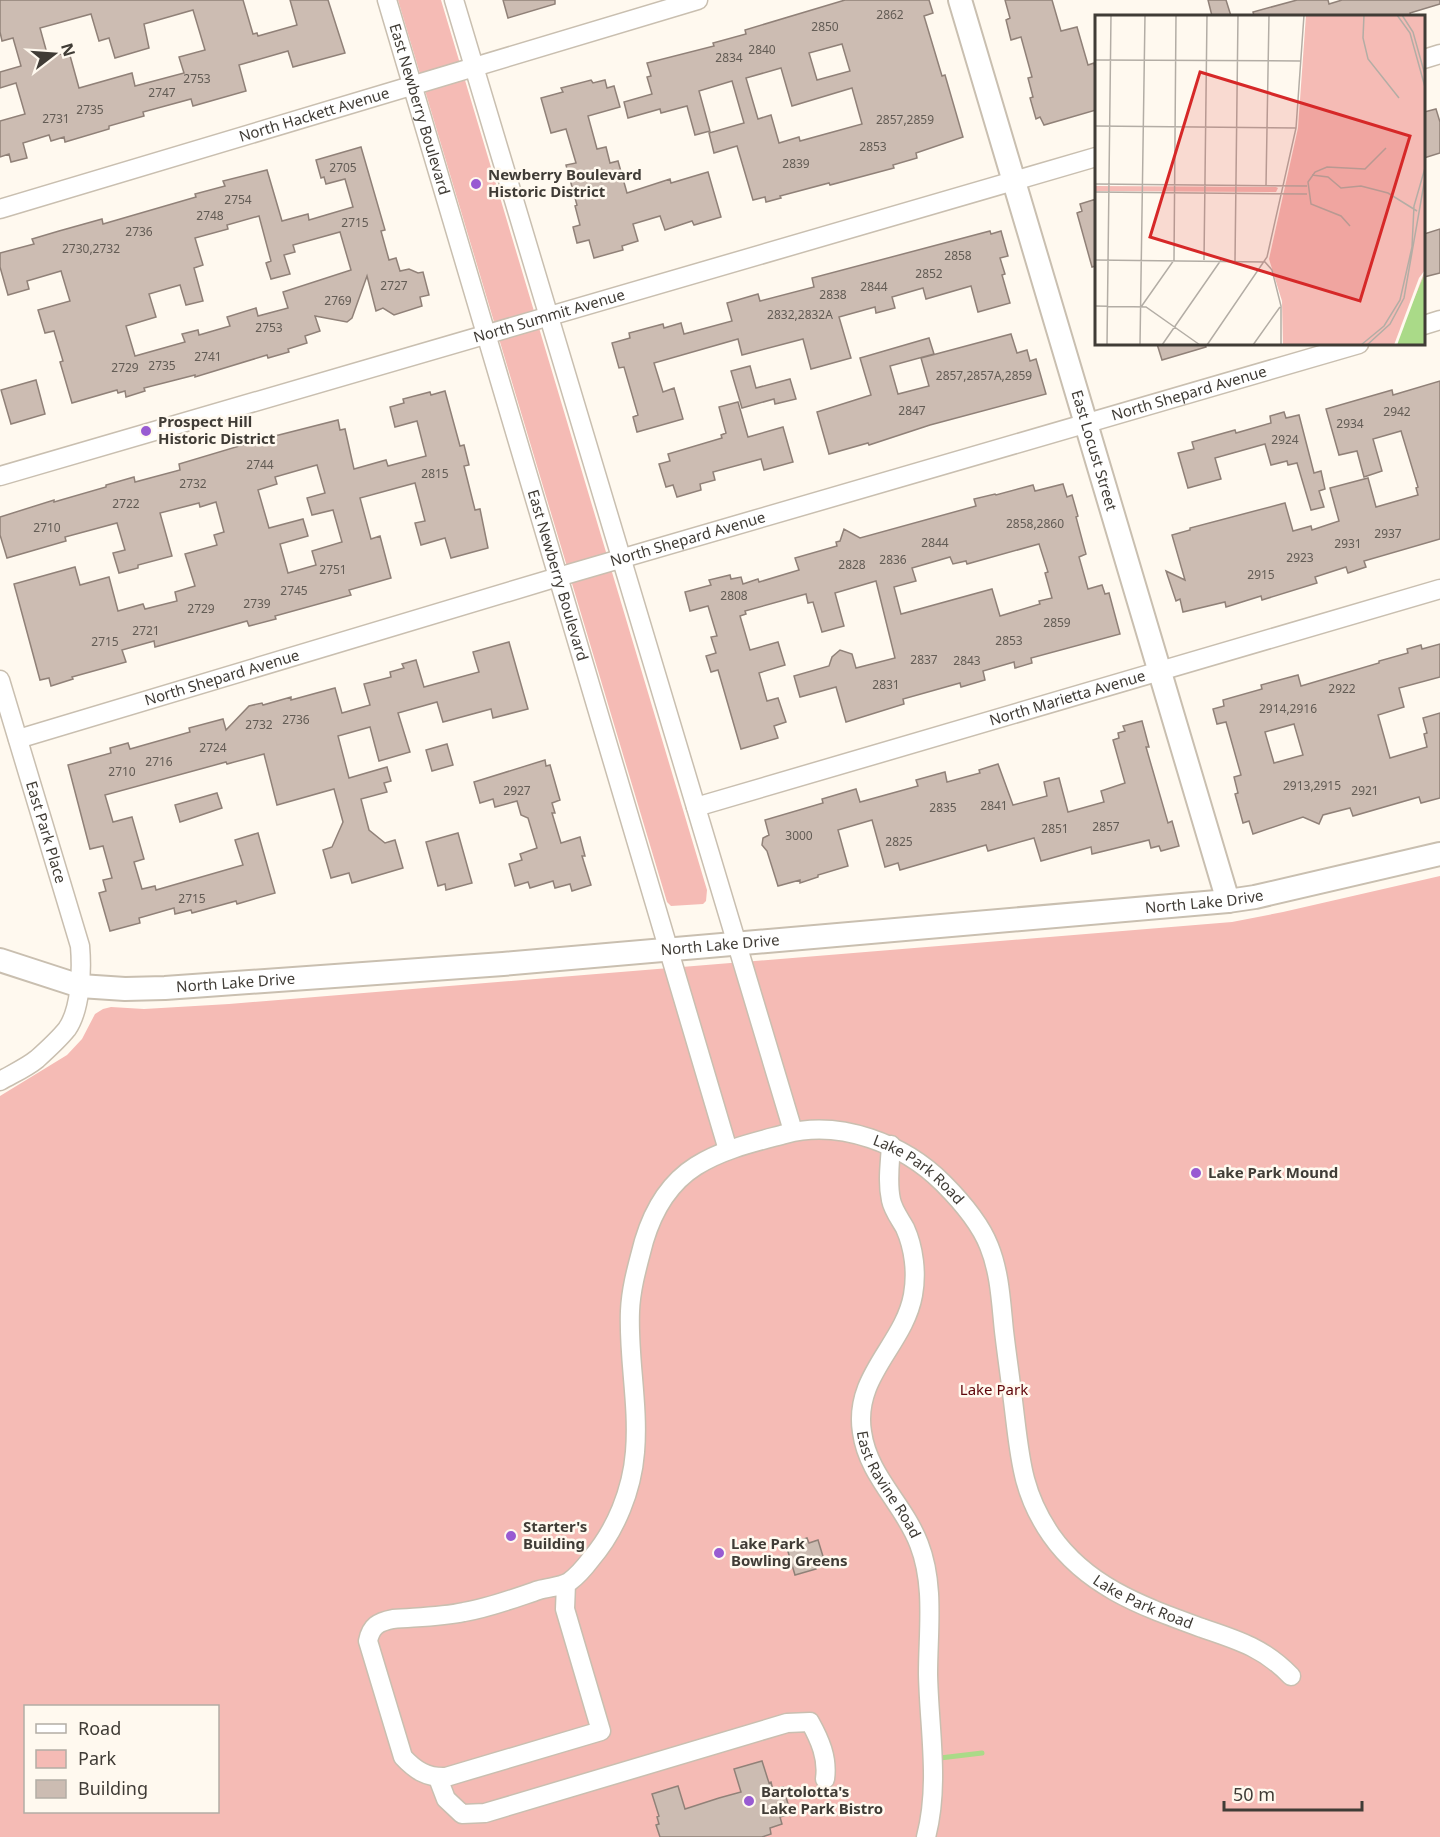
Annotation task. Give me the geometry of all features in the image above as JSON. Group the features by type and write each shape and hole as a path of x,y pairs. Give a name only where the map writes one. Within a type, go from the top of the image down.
{"main road":[{"name":"East Locust Street","path":"960,0 1228,901"},
{"name":"North Lake Drive","path":"0,960 80,986 117,989 165,988 669,950 1228,901 1255,897 1440,854"}],"street":[{"name":"East Newberry Boulevard","path":"387,0 728,1150"},
{"path":"454,0 793,1131"},
{"name":"North Hackett Avenue","path":"0,209 698,0"},
{"path":"1425,59 1440,54"},
{"name":"North Summit Avenue","path":"0,477 1095,157"},
{"path":"1425,325 1440,320"},
{"name":"North Shepard Avenue","path":"18,739 622,559 1356,345"},
{"name":"North Marietta Avenue","path":"696,807 1440,589"},
{"name":"East Park Place","path":"0,680 80,945 80,986 74,1015 67,1028 36,1060 0,1080"},
{"name":"Lake Park Road","path":"570,1581 591,1559 614,1525 631,1477 636,1435 630,1306 636,1269 654,1212 664,1196 681,1178 697,1166 728,1150 793,1131 828,1130 862,1136 891,1145 940,1180 969,1211 989,1245 1000,1286 1020,1463 1031,1501 1049,1533 1066,1555 1112,1590 1141,1606 1251,1645 1278,1662 1291,1676"},
{"name":"East Ravine Road","path":"891,1145 888,1185 891,1202 906,1231 914,1260 915,1279 907,1317 864,1392 860,1412 865,1449 873,1469 907,1520 919,1542 926,1566 929,1590 928,1674 933,1799 927,1837"},
{"path":"570,1581 565,1609 601,1731 438,1778 422,1773 411,1766 404,1757 368,1641 373,1627 383,1621 393,1619 465,1612 570,1581"},
{"path":"438,1778 446,1799 462,1814 485,1813 787,1723 810,1722 824,1752 825,1779"}],"green space":[{"path":"398,0 441,0 707,890 706,901 703,904 671,906 667,902"},
{"name":"Lake Park","path":"1440,876 1440,1837 0,1837 0,1096 67,1055 82,1039 95,1014 111,1007 144,1009 229,1004 1232,922"}],"building":[{"path":"0,0 243,0 253,34 257,33 258,36 297,25 290,0 328,0 345,53 293,67 288,51 239,65 246,91 193,106 191,99 143,112 144,116 65,142 64,137 51,141 49,135 23,143 27,158 11,162 9,154 0,157 0,121 25,114 16,83 0,88 0,72 21,66 13,38 2,41","holes":["193,10 205,50 179,57 184,73 135,86 132,73 79,88 69,52 48,57 40,28 91,14 99,41 109,38 115,58 149,48 144,24"]},
{"path":"503,0 555,0 555,4 508,18"},
{"path":"845,0 929,0 933,13 924,16 942,76 945,75 963,137 916,153 917,158 893,165 894,168 780,196 781,198 766,202 765,197 753,200 737,146 714,153 709,133 744,123 732,81 699,91 710,131 695,135 687,106 661,113 660,109 628,118 624,102 652,94 647,77 651,76 647,63 714,46 713,43 746,34 745,30","holes":["842,44 850,71 817,80 809,53","781,68 792,106 852,88 862,124 800,141 799,137 779,143 771,115 758,119 746,78"]},
{"path":"1005,0 1052,0 1061,31 1077,27 1088,65 1094,63 1095,68 1095,110 1044,125 1040,117 1036,119 1030,98 1033,97 1028,78 1032,77 1021,37 1011,40 1006,20 1010,18"},
{"path":"1208,0 1226,0 1231,15 1212,15"},
{"path":"1297,0 1328,0 1329,4 1342,0 1440,0 1440,4 1410,13 1411,15 1254,15 1253,12"},
{"path":"591,80 593,83 605,80 607,88 614,86 620,107 588,116 597,149 606,147 610,163 618,161 627,193 670,179 671,183 708,172 721,217 694,225 692,221 665,230 660,216 633,224 638,241 622,246 623,250 594,258 589,240 577,243 573,227 580,225 566,165 576,163 566,129 551,133 541,98 563,92 561,88"},
{"path":"1436,109 1440,122 1440,153 1425,158 1425,112"},
{"path":"361,147 385,230 381,231 389,260 396,258 400,271 409,269 418,273 423,272 429,295 420,297 422,306 394,315 383,308 376,311 367,276 352,318 347,322 315,316 320,331 305,336 307,343 288,349 289,352 268,358 267,355 195,377 195,375 144,388 145,391 126,397 125,391 118,393 117,390 72,403 54,331 45,333 38,310 70,301 61,271 27,281 29,289 8,295 0,267 0,253 34,244 32,239 59,231 102,219 103,224 196,197 195,194 225,186 223,181 267,170 282,221 308,214 309,220 353,207 345,179 326,184 324,177 321,178 316,160","holes":["259,216 271,261 266,263 271,279 290,274 284,255 295,252 293,245 340,232 351,270 283,292 288,308 258,316 256,308 227,317 230,326 199,335 198,330 182,334 185,342 135,356 126,326 156,317 149,294 180,285 186,305 203,301 194,268 203,265 195,238 228,229 227,225"]},
{"path":"1095,199 1095,266 1092,267 1077,213 1082,211 1080,204"},
{"path":"1440,229 1440,273 1425,277 1425,234"},
{"path":"990,231 991,234 1001,231 1008,256 1000,258 1010,303 978,312 971,286 926,299 923,288 892,297 895,308 876,313 875,307 839,317 851,358 811,369 803,339 742,355 738,339 654,363 663,392 674,388 683,419 637,432 633,417 638,415 624,367 619,368 612,343 630,338 629,333 663,324 664,328 681,323 684,334 732,321 727,303 758,294 760,301 814,287 812,278"},
{"path":"1011,334 1017,353 1027,350 1030,361 1036,359 1046,394 930,425 869,445 868,443 829,454 817,412 871,395 860,358 929,338 934,354 890,366 898,394 929,386 921,358"},
{"path":"1157,345 1205,345 1206,347 1162,360"},
{"path":"750,366 756,388 790,379 796,399 775,404 774,399 742,408 731,371"},
{"path":"36,380 45,414 11,424 1,390"},
{"path":"1440,381 1440,539 1364,561 1366,567 1348,573 1346,567 1315,577 1317,583 1262,600 1261,596 1226,607 1225,602 1183,612 1180,599 1176,601 1166,571 1185,580 1172,535 1190,530 1190,528 1285,503 1293,531 1311,526 1312,530 1339,521 1330,488 1368,478 1376,507 1418,495 1416,488 1418,487 1401,431 1373,439 1382,471 1364,477 1357,451 1339,455 1326,409 1392,390 1393,395"},
{"path":"445,391 460,446 464,445 469,465 464,466 475,510 480,509 488,548 451,558 445,538 421,545 415,523 425,521 415,483 360,498 371,539 380,536 391,578 349,590 351,595 275,616 276,619 249,626 247,621 155,647 154,641 122,650 126,662 72,677 73,679 51,686 49,678 40,680 14,584 75,567 80,585 109,577 118,611 143,604 145,609 177,601 175,592 195,586 185,554 217,545 214,535 224,532 216,502 200,507 199,503 160,513 172,556 138,565 138,568 119,573 113,553 125,550 117,523 65,537 66,541 7,558 0,535 0,517 134,477 135,482 180,470 179,464 338,420 340,430 345,429 354,469 386,460 388,466 426,456 417,421 395,427 390,407 404,403 403,399 430,392 431,395","holes":["317,465 325,493 307,498 312,515 333,510 342,542 312,551 316,565 288,573 280,544 308,536 303,519 269,528 258,490 277,484 275,477"]},
{"path":"738,402 748,437 783,427 793,462 764,470 761,459 713,472 715,480 700,484 701,490 677,497 673,485 666,487 659,464 670,461 668,454 722,438 721,435 726,433 719,407"},
{"path":"1284,412 1286,418 1299,415 1314,473 1321,471 1325,489 1319,491 1324,507 1311,510 1297,463 1288,465 1287,461 1271,465 1265,444 1215,458 1221,479 1188,488 1178,453 1194,449 1192,442 1271,423 1270,416"},
{"path":"1063,484 1067,497 1072,495 1086,554 1079,557 1088,589 1102,585 1105,594 1109,593 1120,634 1031,658 1032,663 1015,668 1014,662 983,671 985,680 961,687 960,683 903,699 904,704 846,722 836,687 800,697 794,676 829,666 832,657 840,650 852,654 856,668 895,658 876,581 835,593 844,626 822,632 813,602 808,603 806,594 745,611 746,614 740,616 750,650 778,642 785,665 759,673 767,701 778,698 786,722 774,726 778,738 741,749 718,670 711,672 706,656 716,653 711,637 717,636 708,606 690,611 685,592 711,585 709,580 730,575 731,579 741,577 743,584 758,579 759,582 799,570 795,558 837,546 836,542 840,541 844,529 860,538 976,506 974,499 1033,485 1035,491","holes":["1039,544 1048,572 1045,573 1052,598 1000,616 992,589 901,614 894,587 916,581 912,568 950,557 953,564 966,561 967,564"]},
{"path":"509,642 528,709 493,718 491,709 443,722 437,702 398,713 410,752 379,761 370,727 338,736 349,778 387,767 391,781 384,783 387,792 361,799 369,830 385,843 395,840 403,868 352,883 349,873 331,878 323,850 332,847 343,822 334,789 277,805 264,754 227,764 226,762 105,795 113,822 132,817 144,859 134,862 142,889 155,886 156,890 243,865 235,840 258,833 275,893 192,913 191,910 175,914 174,908 139,918 140,923 110,931 99,893 106,891 103,880 112,878 103,846 90,849 68,765 111,753 110,748 128,743 130,749 190,732 189,728 223,719 226,730 249,706 262,703 263,705 291,697 291,700 335,688 342,713 370,705 364,684 391,677 390,672 404,668 402,664 416,660 424,687 479,672 473,652"},
{"path":"1440,644 1440,677 1399,688 1404,707 1378,715 1390,758 1427,747 1424,734 1427,733 1423,718 1440,713 1440,798 1421,803 1419,797 1353,816 1350,808 1323,815 1319,824 1303,817 1253,834 1249,821 1243,823 1235,794 1238,793 1234,777 1241,775 1226,722 1217,724 1213,709 1224,706 1223,700 1262,689 1261,685 1298,675 1301,686 1408,653 1407,649 1421,645 1422,649","holes":["1294,724 1303,755 1274,763 1265,732"]},
{"path":"1142,721 1149,747 1146,747 1168,823 1172,821 1179,846 1161,851 1159,846 1151,848 1149,840 1092,854 1091,847 1041,861 1034,838 988,851 986,845 900,870 898,863 885,867 872,820 838,830 848,866 800,883 800,880 778,886 767,851 762,845 763,838 769,835 765,820 823,803 822,799 856,789 860,802 918,786 916,780 945,772 947,782 980,773 979,770 998,764 1013,805 1047,796 1044,782 1059,778 1068,812 1104,802 1101,791 1125,783 1113,740 1119,738 1118,733 1125,731 1123,726"},
{"path":"447,744 453,765 432,771 426,750"},
{"path":"545,760 546,766 550,765 560,800 552,803 555,813 552,813 561,843 580,837 585,856 582,856 591,885 572,891 570,884 555,888 553,881 530,888 528,882 515,886 509,864 522,860 520,854 537,848 528,818 521,815 517,801 495,807 493,799 480,803 474,782"},
{"path":"217,793 222,808 180,822 175,805"},
{"path":"458,833 472,883 446,890 445,884 438,886 426,842"},
{"path":"807,1538 809,1543 818,1540 825,1563 815,1565 816,1569 795,1575 786,1545"},
{"name":"Bartolotta's Lake Park Bistro","path":"762,1761 773,1790 783,1787 791,1814 780,1817 782,1824 770,1828 771,1834 762,1837 660,1837 656,1825 659,1824 657,1817 659,1816 652,1794 678,1786 685,1809 741,1792 734,1769"}],"waterway":[{"path":"940,1758 982,1753"}],"place":[{"name":"Newberry Boulevard Historic District","path":"476,184"},
{"name":"Prospect Hill Historic District","path":"146,431"},
{"name":"Lake Park Mound","path":"1196,1173"},
{"name":"Starter's Building","path":"511,1536"},
{"name":"Lake Park Bowling Greens","path":"719,1553"},
{"name":"Bartolotta's Lake Park Bistro","path":"749,1801"}]}
